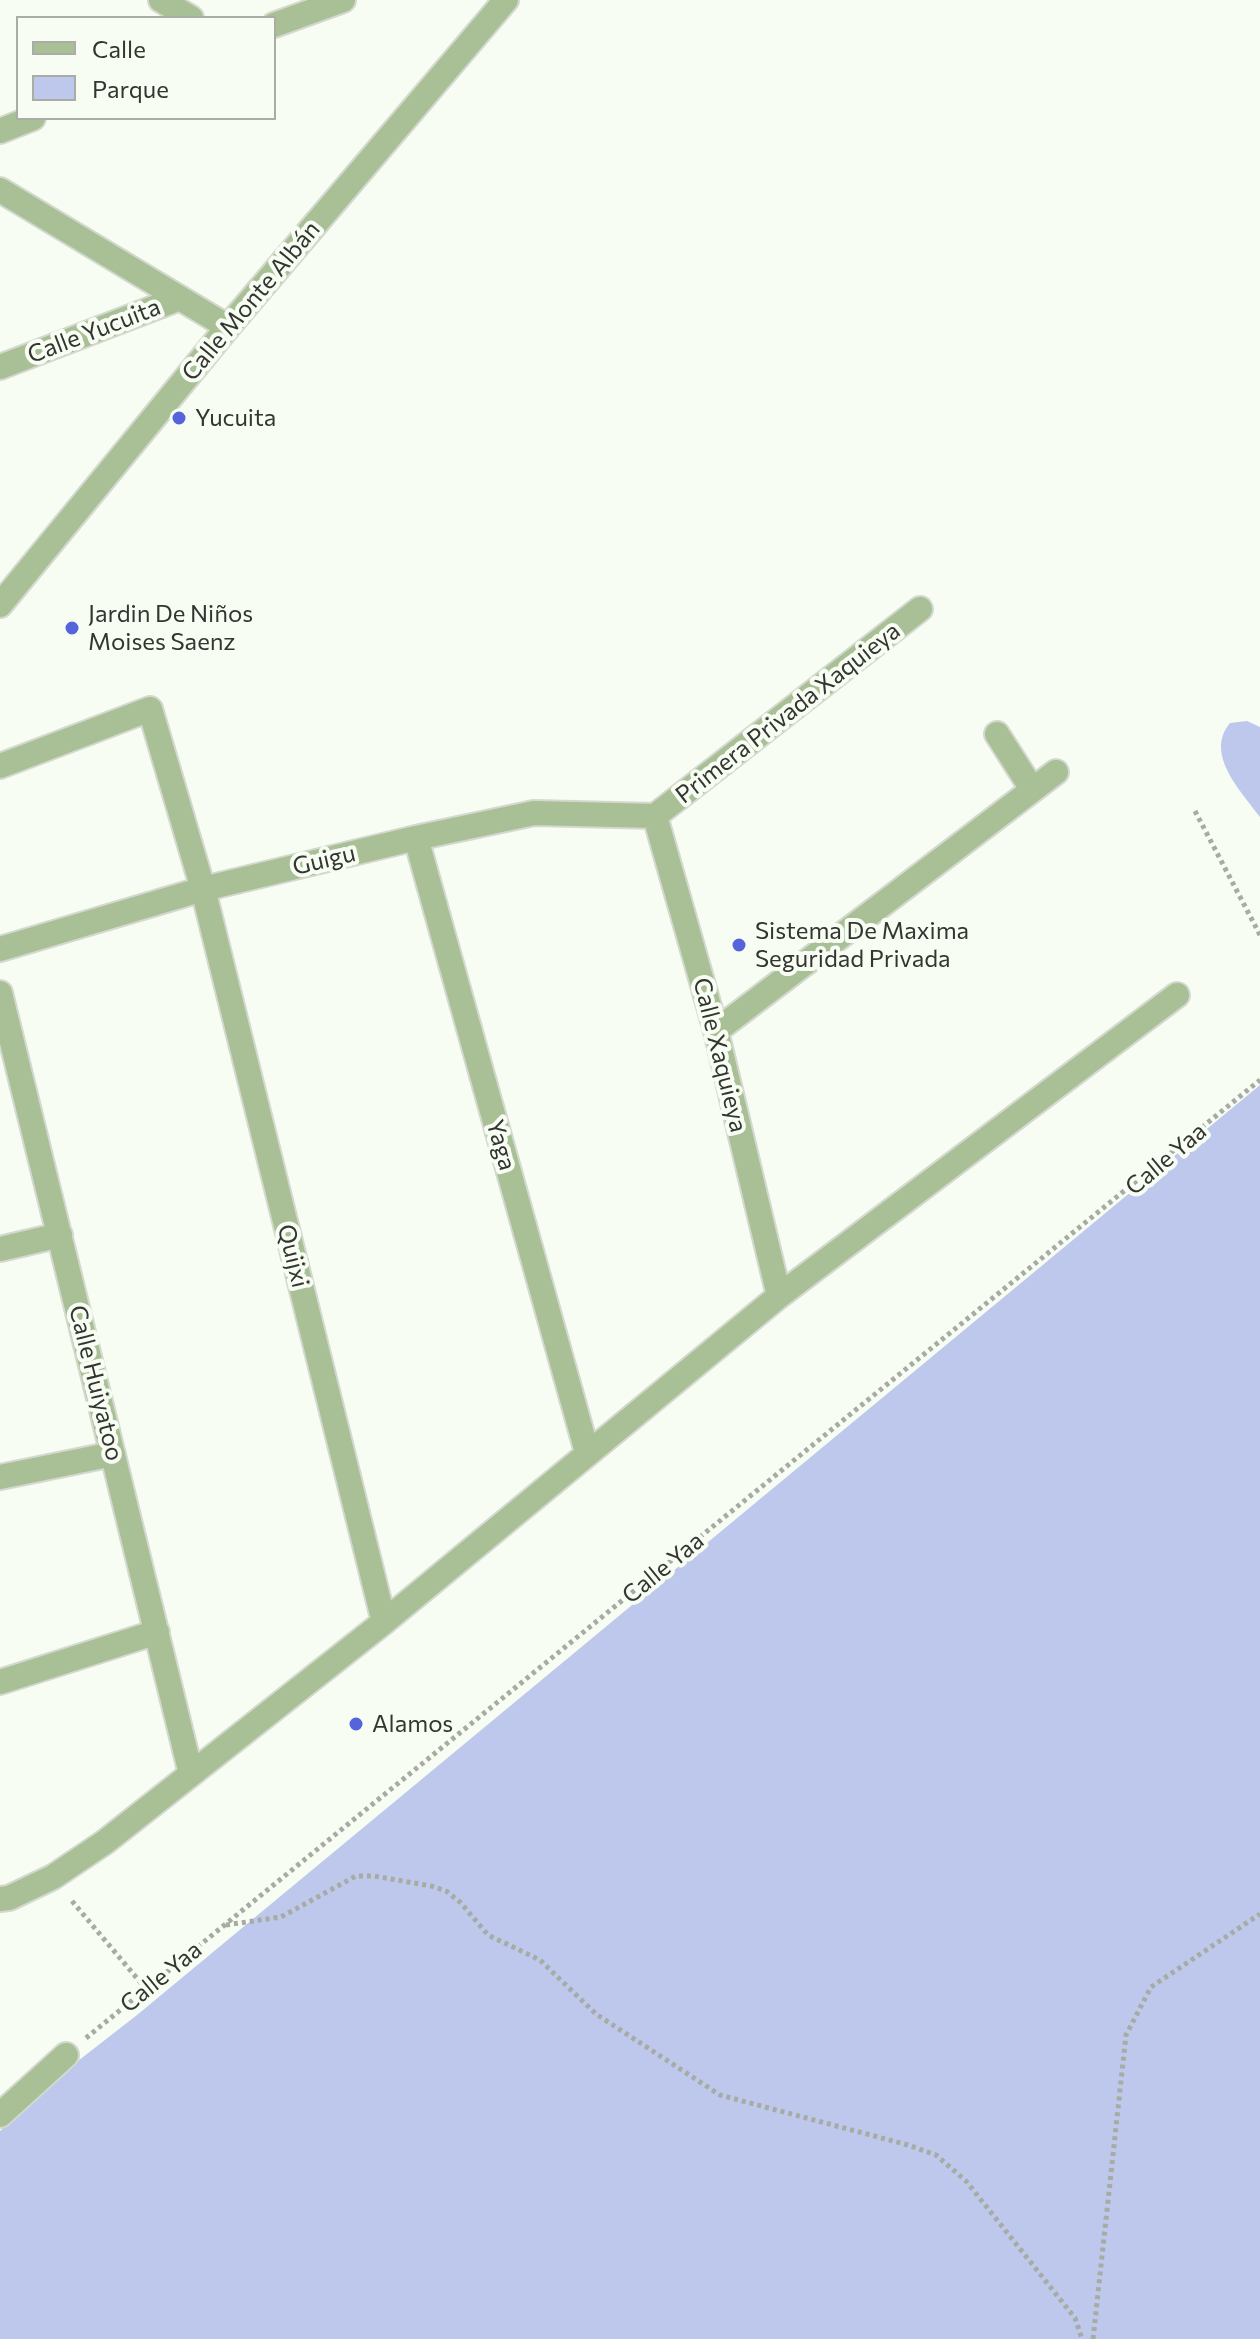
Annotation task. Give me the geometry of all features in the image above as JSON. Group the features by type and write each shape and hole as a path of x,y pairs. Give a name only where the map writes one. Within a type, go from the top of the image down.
{"street":[{"path":"161,0 188,16"},
{"path":"276,24 343,0"},
{"name":"Calle Monte Albán","path":"0,605 228,327 506,0"},
{"path":"0,131 28,120"},
{"path":"0,190 180,298"},
{"name":"Calle Yucuita","path":"0,367 180,298 228,327"},
{"name":"Primera Privada Xaquieya","path":"655,816 920,609"},
{"name":"Quijxi","path":"0,766 150,709 203,889 384,1622"},
{"path":"997,734 1032,789"},
{"path":"716,1031 1056,772"},
{"name":"Guigu","path":"0,949 203,889 534,813 655,816"},
{"name":"Calle Xaquieya","path":"655,816 716,1031 779,1296"},
{"name":"Yaga","path":"416,838 587,1452"},
{"name":"Calle Huiyatoo","path":"0,993 191,1774"},
{"path":"0,1899 9,1898 53,1877 105,1842 384,1622 779,1296 1177,995"},
{"path":"0,1249 60,1235"},
{"path":"0,1477 113,1454"},
{"path":"0,1682 157,1632"},
{"path":"0,2115 66,2055"}],"path":[{"path":"1195,811 1260,935"},
{"name":"Calle Yaa","path":"66,2055 1260,1080"},
{"path":"224,1926 281,1917 356,1876 374,1876 446,1891 460,1902 488,1935 540,1960 596,2014 720,2095 936,2155 966,2181 1075,2318 1082,2339"},
{"path":"53,1877 146,1989"},
{"path":"1093,2339 1126,2035 1151,1987 1260,1914"}],"green space":[{"path":"1247,721 1260,727 1260,817 1228,772 1221,747 1230,723"},
{"path":"1260,1085 1260,2339 0,2339 0,2131 74,2064"}],"place":[{"name":"Yucuita","path":"179,418"},
{"name":"Jardin De Niños Moises Saenz","path":"72,628"},
{"name":"Sistema De Maxima Seguridad Privada","path":"739,945"},
{"name":"Alamos","path":"356,1724"}]}
